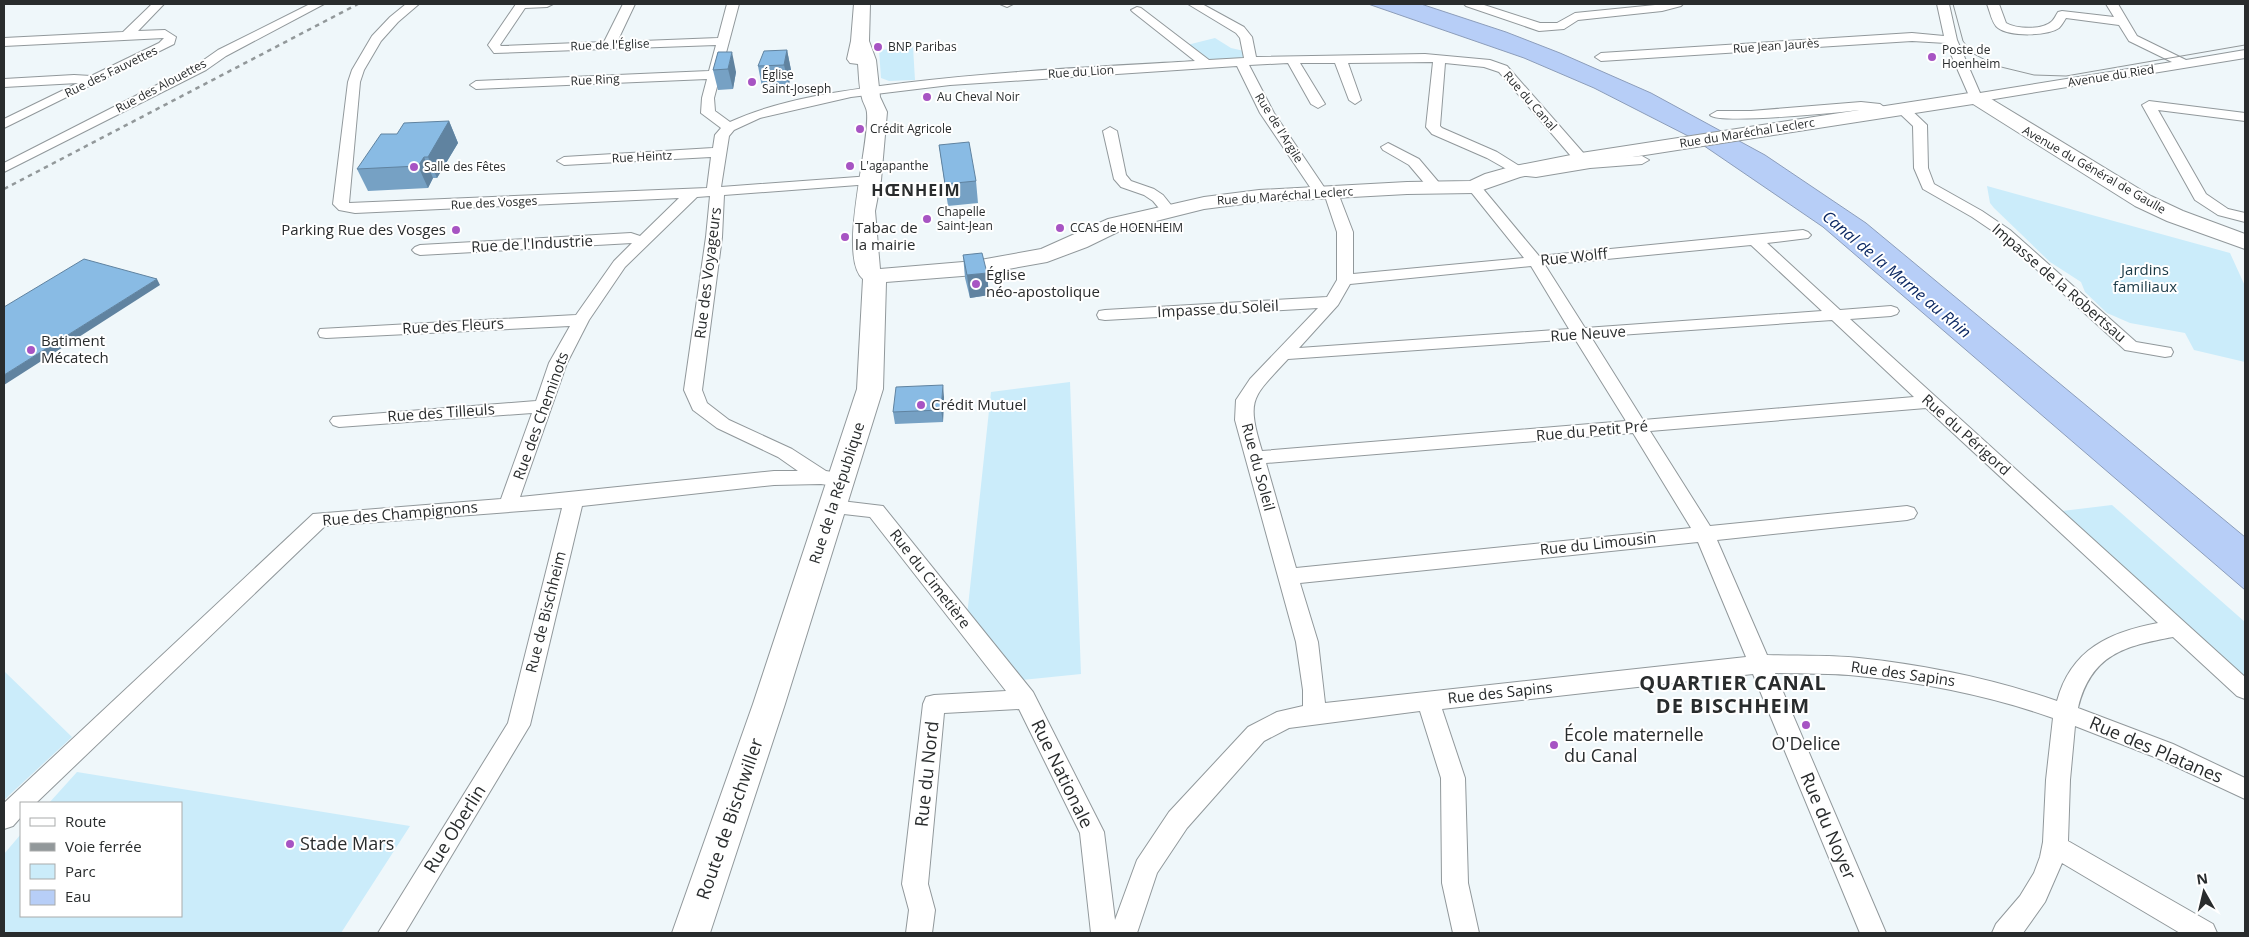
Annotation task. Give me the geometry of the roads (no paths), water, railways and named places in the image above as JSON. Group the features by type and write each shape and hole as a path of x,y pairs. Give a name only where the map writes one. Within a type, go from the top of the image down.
{"street":[{"path":"126,36 158,4"},
{"name":"Rue des Alouettes","path":"4,168 318,4"},
{"name":"Rue des Vosges","path":"413,4 384,28 358,70 354,82 340,204 344,207 374,208 693,193 871,180"},
{"path":"521,4 547,4"},
{"name":"Rue de l'Église","path":"521,4 494,46 498,50 723,41"},
{"path":"609,46 629,4"},
{"path":"733,4 708,98 708,113 729,127 756,115 807,102 863,92"},
{"name":"Rue de la République","path":"769,704 833,508 831,479 870,388 875,276 869,272 867,266 866,204 867,188 871,180 876,146 875,128 877,112 863,92 856,58 860,41 862,4"},
{"path":"1194,4 1240,30 1246,37 1246,62"},
{"path":"1470,4 1539,27 1548,28 1560,26 1575,17 1662,8 1676,4"},
{"path":"1943,4 1952,40 1976,98"},
{"path":"1993,4 2001,25 2015,30 2051,27 2058,22 2059,9 2122,22"},
{"path":"2112,4 2133,38 2185,64"},
{"path":"1137,10 1206,64"},
{"name":"Rue des Fauvettes","path":"4,42 165,34 170,37 170,41 163,46 4,124"},
{"name":"Rue Jean Jaurès","path":"1601,57 1912,37 1952,40"},
{"name":"Avenue du Ried","path":"1976,98 2245,54"},
{"path":"1340,59 1355,100"},
{"path":"1439,59 1433,127 1437,131 1492,155 1517,171"},
{"name":"Rue du Lion","path":"863,92 950,81 1206,64 1292,60 1439,59"},
{"name":"Rue du Canal","path":"1439,59 1486,63 1503,69 1581,159"},
{"path":"1292,60 1318,104"},
{"name":"Rue de l'Argile","path":"1246,62 1267,113 1307,173 1326,193"},
{"name":"Rue Ring","path":"476,85 714,75"},
{"path":"4,83 74,79 93,80"},
{"name":"Rue du Maréchal Leclerc","path":"875,276 976,268 1047,255 1116,224 1168,210 1259,196 1474,187 1492,178 1517,171 1581,159 1976,98"},
{"name":"Avenue du Général de Gaulle","path":"1976,98 2143,201 2175,216 2245,242"},
{"path":"2245,117 2150,105 2200,197 2222,212 2245,218"},
{"path":"1717,114 1751,115 1860,106 1893,110"},
{"name":"Impasse de la Robertsau","path":"1893,110 1920,124 1921,168 1928,186 1977,214 2005,233 2131,346 2165,352"},
{"name":"Rue des Voyageurs","path":"729,127 722,135 714,181 714,191 717,195 714,237 693,390 699,406 723,424 831,479"},
{"path":"1110,130 1120,176 1126,184 1149,192 1158,198 1168,210"},
{"path":"1388,147 1414,162 1436,188"},
{"name":"Rue Heintz","path":"564,161 720,152"},
{"name":"Rue du Maréchal Leclerc","path":"1517,171 1536,173 1590,164 1642,160"},
{"path":"1474,187 1535,261 1704,532 1760,664"},
{"name":"Rue des Cheminots","path":"508,505 558,363 581,320 619,264 693,193"},
{"path":"1326,193 1345,232 1345,280"},
{"name":"Rue Wolff","path":"1345,280 1803,235"},
{"name":"Rue de l'Industrie","path":"420,250 631,238 643,242"},
{"name":"Rue du Périgord","path":"1755,240 2245,690"},
{"name":"Rue du Soleil","path":"1314,714 1314,690 1307,642 1244,420 1245,400 1256,383 1332,302 1345,280"},
{"name":"Impasse du Soleil","path":"1105,315 1332,302"},
{"name":"Rue Neuve","path":"1284,354 1891,312"},
{"name":"Rue des Fleurs","path":"326,333 581,320"},
{"name":"Rue du Petit Pré","path":"1254,458 1930,402"},
{"name":"Rue des Tilleuls","path":"339,420 543,406"},
{"name":"Rue des Champignons","path":"20,802 320,519 574,500 764,479 831,479"},
{"name":"Rue de Bischheim","path":"519,725 574,500"},
{"name":"Rue du Cimetière","path":"833,508 876,511 1017,690"},
{"name":"Rue du Limousin","path":"1288,576 1704,532 1907,513"},
{"path":"2005,933 2035,896 2055,846 2058,780 2066,712 2074,683 2081,672 2104,650 2129,638 2179,628"},
{"name":"Rue des Sapins","path":"1124,933 1146,868 1178,820 1256,734 1285,719 1314,714 1760,664 1832,665 1887,670 1982,687 2066,712"},
{"name":"Rue du Noyer","path":"1760,664 1873,933"},
{"name":"Rue du Nord","path":"920,933 922,910 915,884 934,704 1017,690"},
{"name":"Rue Nationale","path":"1017,690 1092,832 1104,933"},
{"path":"1428,701 1453,778 1456,883 1466,933"},
{"name":"Route de Bischwiller","path":"690,933 769,704"},
{"name":"Rue des Platanes","path":"2066,712 2165,751 2245,789"},
{"name":"Rue Oberlin","path":"391,933 519,725"},
{"name":"Rue des Champignons","path":"4,818 20,802"},
{"path":"2055,846 2204,933"}],"water":[{"name":"Canal de la Marne au Rhin","path":"1368,4 1421,4 1506,32 1560,53 1651,93 1765,155 1866,223 2245,537 2245,590 1823,227 1694,139 1594,88 1524,58"}],"tram line":[{"path":"1953,4 1963,41 1972,53 1997,66 2034,75 2066,76 2245,45"}],"railway":[{"path":"4,189 358,4"}],"place":[{"name":"BNP Paribas","path":"878,47"},
{"name":"Poste de Hoenheim","path":"1932,57"},
{"name":"Église Saint-Joseph","path":"752,82"},
{"name":"Au Cheval Noir","path":"927,97"},
{"name":"Crédit Agricole","path":"860,129"},
{"name":"L'agapanthe","path":"850,166"},
{"name":"Salle des Fêtes","path":"414,167"},
{"name":"Chapelle Saint-Jean","path":"927,219"},
{"name":"CCAS de HOENHEIM","path":"1060,228"},
{"name":"Parking Rue des Vosges","path":"456,230"},
{"name":"Tabac de la mairie","path":"845,237"},
{"name":"Église néo-apostolique","path":"976,284"},
{"name":"Batiment Mécatech","path":"31,350"},
{"name":"Crédit Mutuel","path":"921,405"},
{"name":"O'Delice","path":"1806,725"},
{"name":"École maternelle du Canal","path":"1554,745"},
{"name":"Stade Mars","path":"290,844"}],"district":[{"name":"HŒNHEIM","path":"916,190"},
{"name":"QUARTIER CANAL DE BISCHHEIM","path":"1733,694"}],"park label":[{"name":"Jardins familiaux","path":"2145,278"}]}
